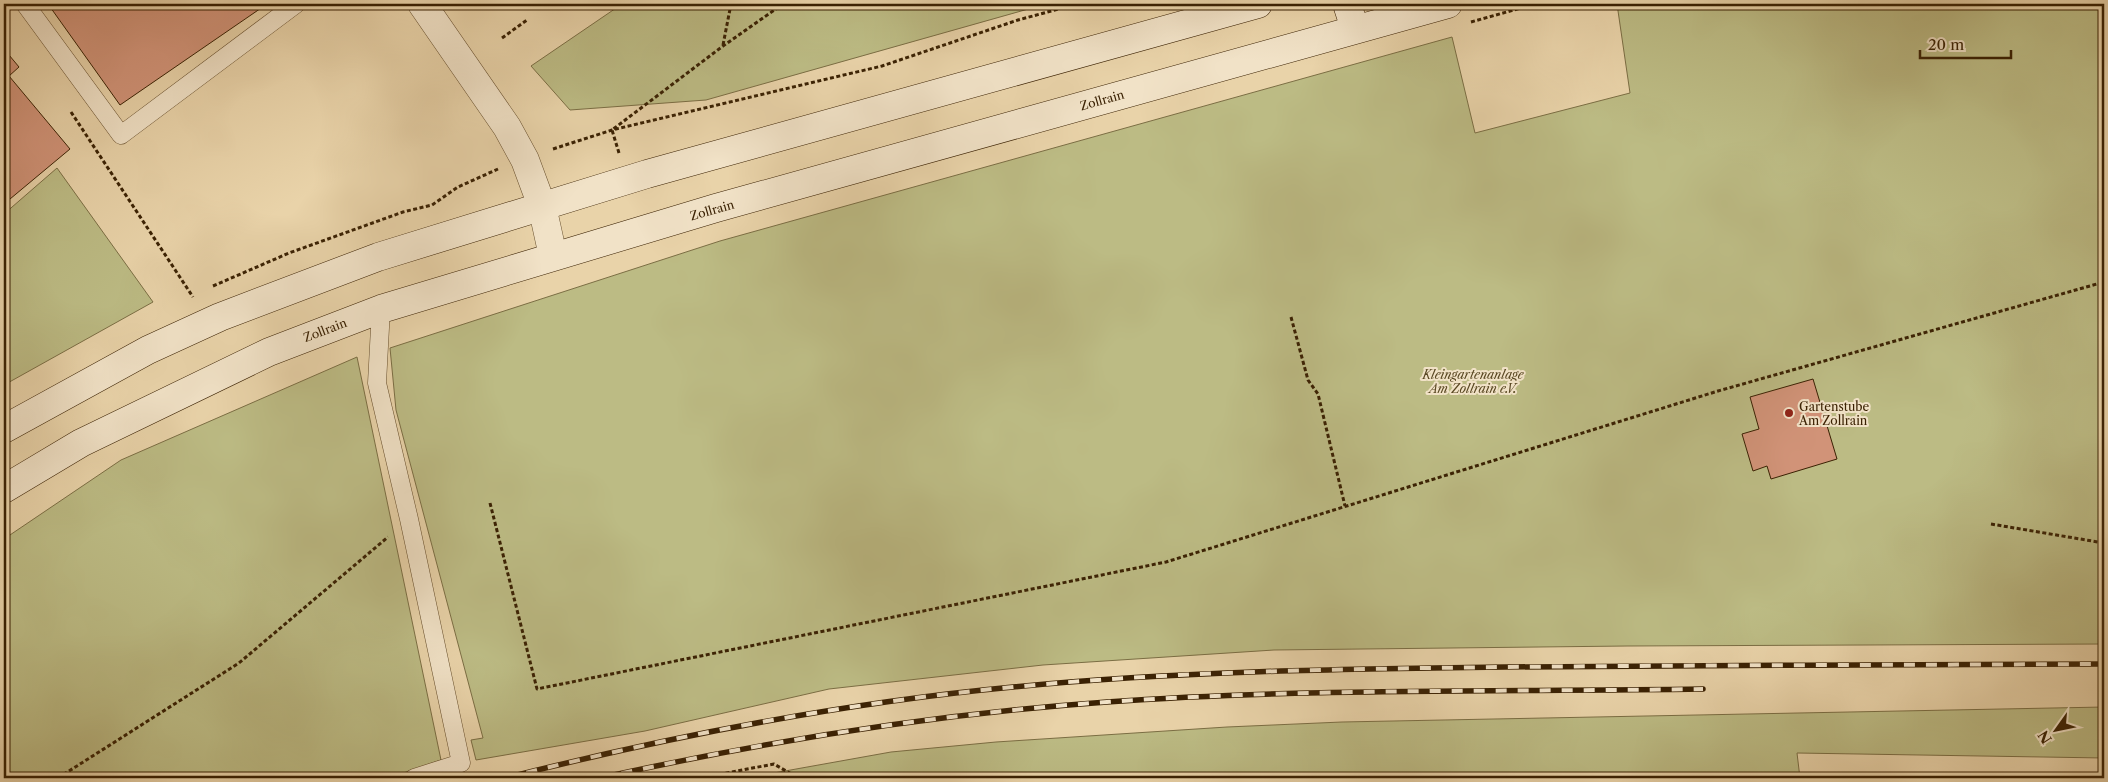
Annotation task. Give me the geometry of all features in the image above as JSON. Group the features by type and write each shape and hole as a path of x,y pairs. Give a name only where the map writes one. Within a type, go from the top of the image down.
{"main road":[{"path":"422,4 507,127 525,160 542,206 553,256"},
{"path":"4,429 148,350 220,317 378,257 647,174 1258,4"},
{"path":"1347,4 1355,29"},
{"name":"Zollrain","path":"4,489 81,442 260,356 381,309 553,256 1448,4"}],"lane":[{"path":"25,4 121,135 296,4"},
{"path":"381,309 378,383 461,763 414,778"}],"path":[{"path":"723,46 731,4"},
{"path":"612,130 723,46 783,4"},
{"path":"1470,22 1535,4"},
{"path":"502,38 527,20"},
{"path":"68,108 193,298"},
{"path":"490,503 537,689 1166,562 1718,391 2104,282"},
{"path":"1291,317 1308,380 1318,394 1345,506"},
{"path":"58,778 238,663 409,519"},
{"path":"1991,524 2104,543"},
{"path":"700,778 774,764 798,778"}],"green space":[{"path":"622,4 1046,4 706,100 570,110 531,66"},
{"name":"Kleingartenanlage Am Zollrain e.V.","path":"1617,4 2104,4 2104,644 1274,650 1043,665 829,689 645,731 476,760 471,740 483,738 396,410 390,348 720,241 1452,37 1475,133 1630,93"},
{"path":"57,168 153,302 4,385 4,214"},
{"path":"357,357 441,760 389,778 4,778 4,539 121,460"},
{"path":"2104,707 2104,758 1797,753 1800,778 746,778 891,752 996,742 1227,727 1342,722"}],"building":[{"path":"48,4 267,4 120,105"},
{"path":"4,49 19,67 9,76 70,149 4,204"},
{"name":"Gartenstube Am Zollrain","path":"1813,379 1837,459 1771,479 1767,466 1753,471 1742,434 1759,429 1750,397"}],"railway":[{"path":"505,778 631,748 821,712 949,694 1136,677 1260,672 1506,667 2104,664"},
{"path":"600,778 789,741 915,722 1043,707 1256,694 1703,689"}],"place":[{"name":"Gartenstube Am Zollrain","path":"1789,413"}]}
